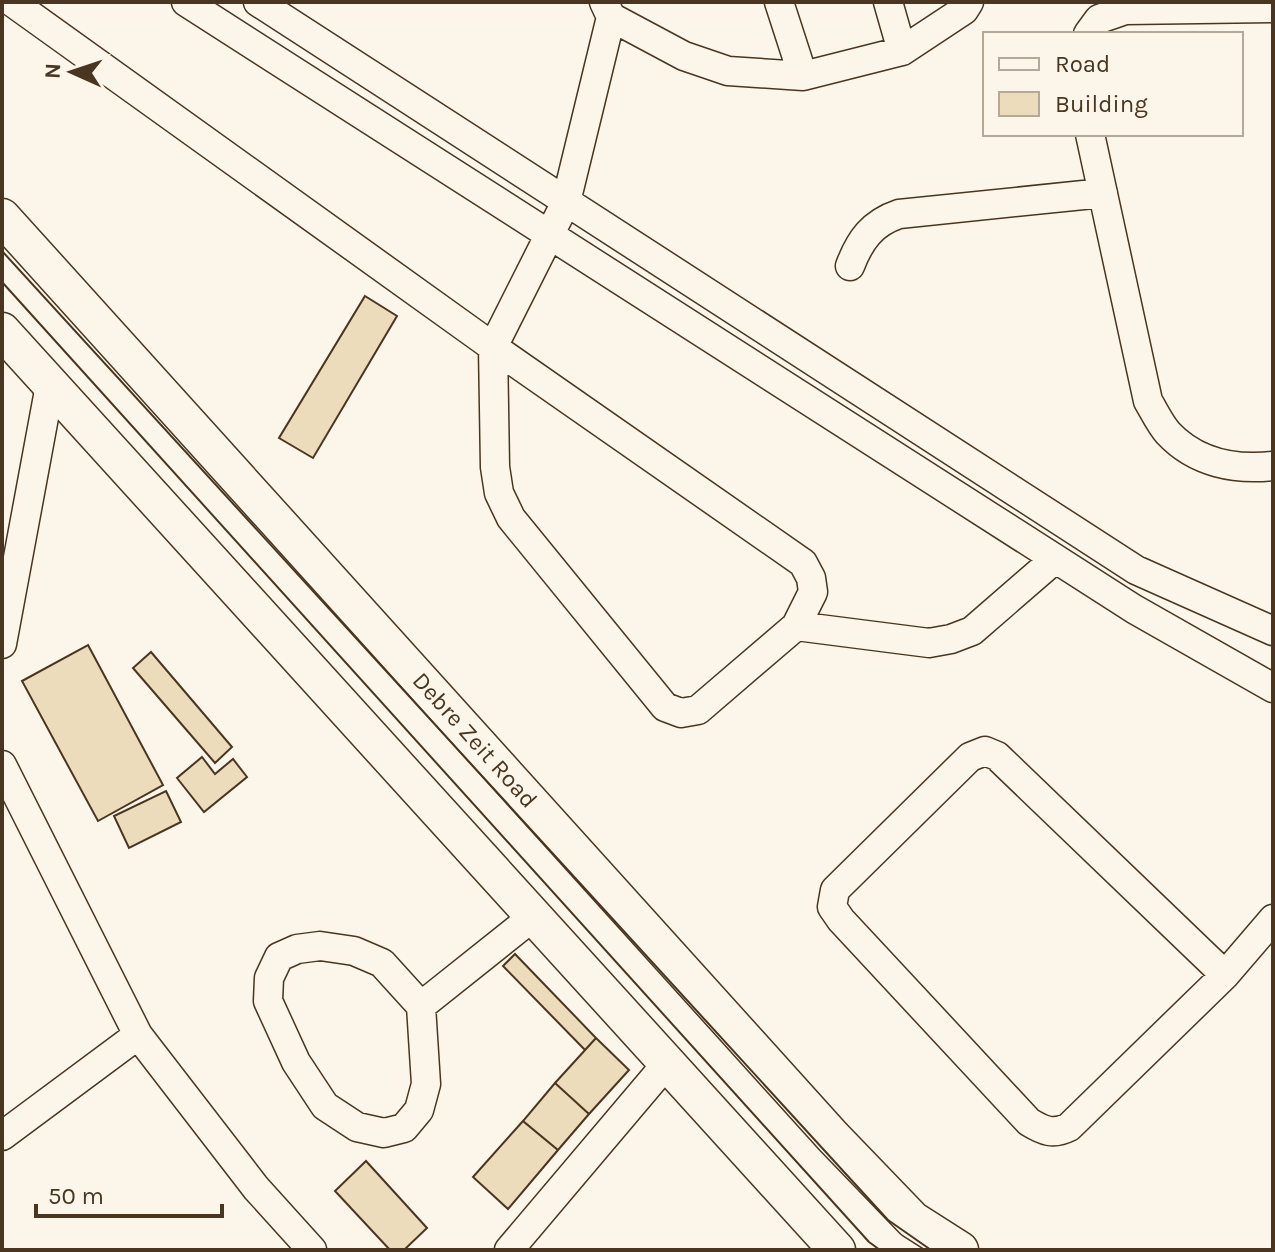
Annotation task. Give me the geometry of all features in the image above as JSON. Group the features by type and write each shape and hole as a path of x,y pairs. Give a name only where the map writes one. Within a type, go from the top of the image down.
{"main road":[{"name":"Debre Zeit Road","path":"2,217 833,1137 913,1220 960,1250"},
{"path":"2,331 837,1250"}],"street":[{"path":"12,2 493,347 803,563 811,578 813,592 796,626 698,710 681,713 665,707 511,518 499,493 495,467 493,347 566,202 607,9 684,56 728,71 803,76 902,51 964,10 969,2"},
{"path":"186,2 1134,609 1273,688"},
{"path":"258,2 1136,570 1273,631"},
{"path":"779,2 803,76"},
{"path":"888,2 902,51"},
{"path":"1089,32 1099,19 1125,10 1273,8"},
{"path":"1090,136 1148,401 1167,432 1192,451 1218,464 1248,469 1273,466"},
{"path":"850,266 867,233 882,220 899,214 1103,193"},
{"path":"2,644 50,385"},
{"path":"796,626 929,643 951,639 972,631 1055,559"},
{"path":"1225,975 997,756 985,751 970,757 835,890 832,907 841,920 1029,1122 1043,1131 1057,1133 1069,1127 1225,975 1273,919"},
{"path":"2,765 138,1035 247,1176 312,1250"},
{"path":"421,1006 534,916"},
{"path":"320,946 354,951 382,963 421,1006 426,1084 419,1110 404,1128 384,1133 357,1127 325,1106 296,1062 268,1001 269,978 279,957 297,949 320,946"},
{"path":"2,1136 138,1035"},
{"path":"509,1250 668,1062"}],"building":[{"path":"365,296 397,316 313,458 279,438"},
{"path":"88,645 163,785 98,821 22,681"},
{"path":"151,652 232,747 215,763 133,668"},
{"path":"202,757 215,774 233,759 247,777 204,812 177,778"},
{"path":"166,791 181,822 129,848 114,816"},
{"path":"515,954 596,1038 585,1050 503,966"},
{"path":"596,1038 629,1070 589,1114 555,1083"},
{"path":"555,1083 589,1114 558,1150 523,1121"},
{"path":"523,1121 558,1150 508,1209 473,1177"},
{"path":"366,1161 427,1228 404,1250 390,1250 335,1191"}],"tram line":[{"path":"2,251 888,1220 931,1250"},
{"path":"2,282 869,1242 880,1250"}]}
